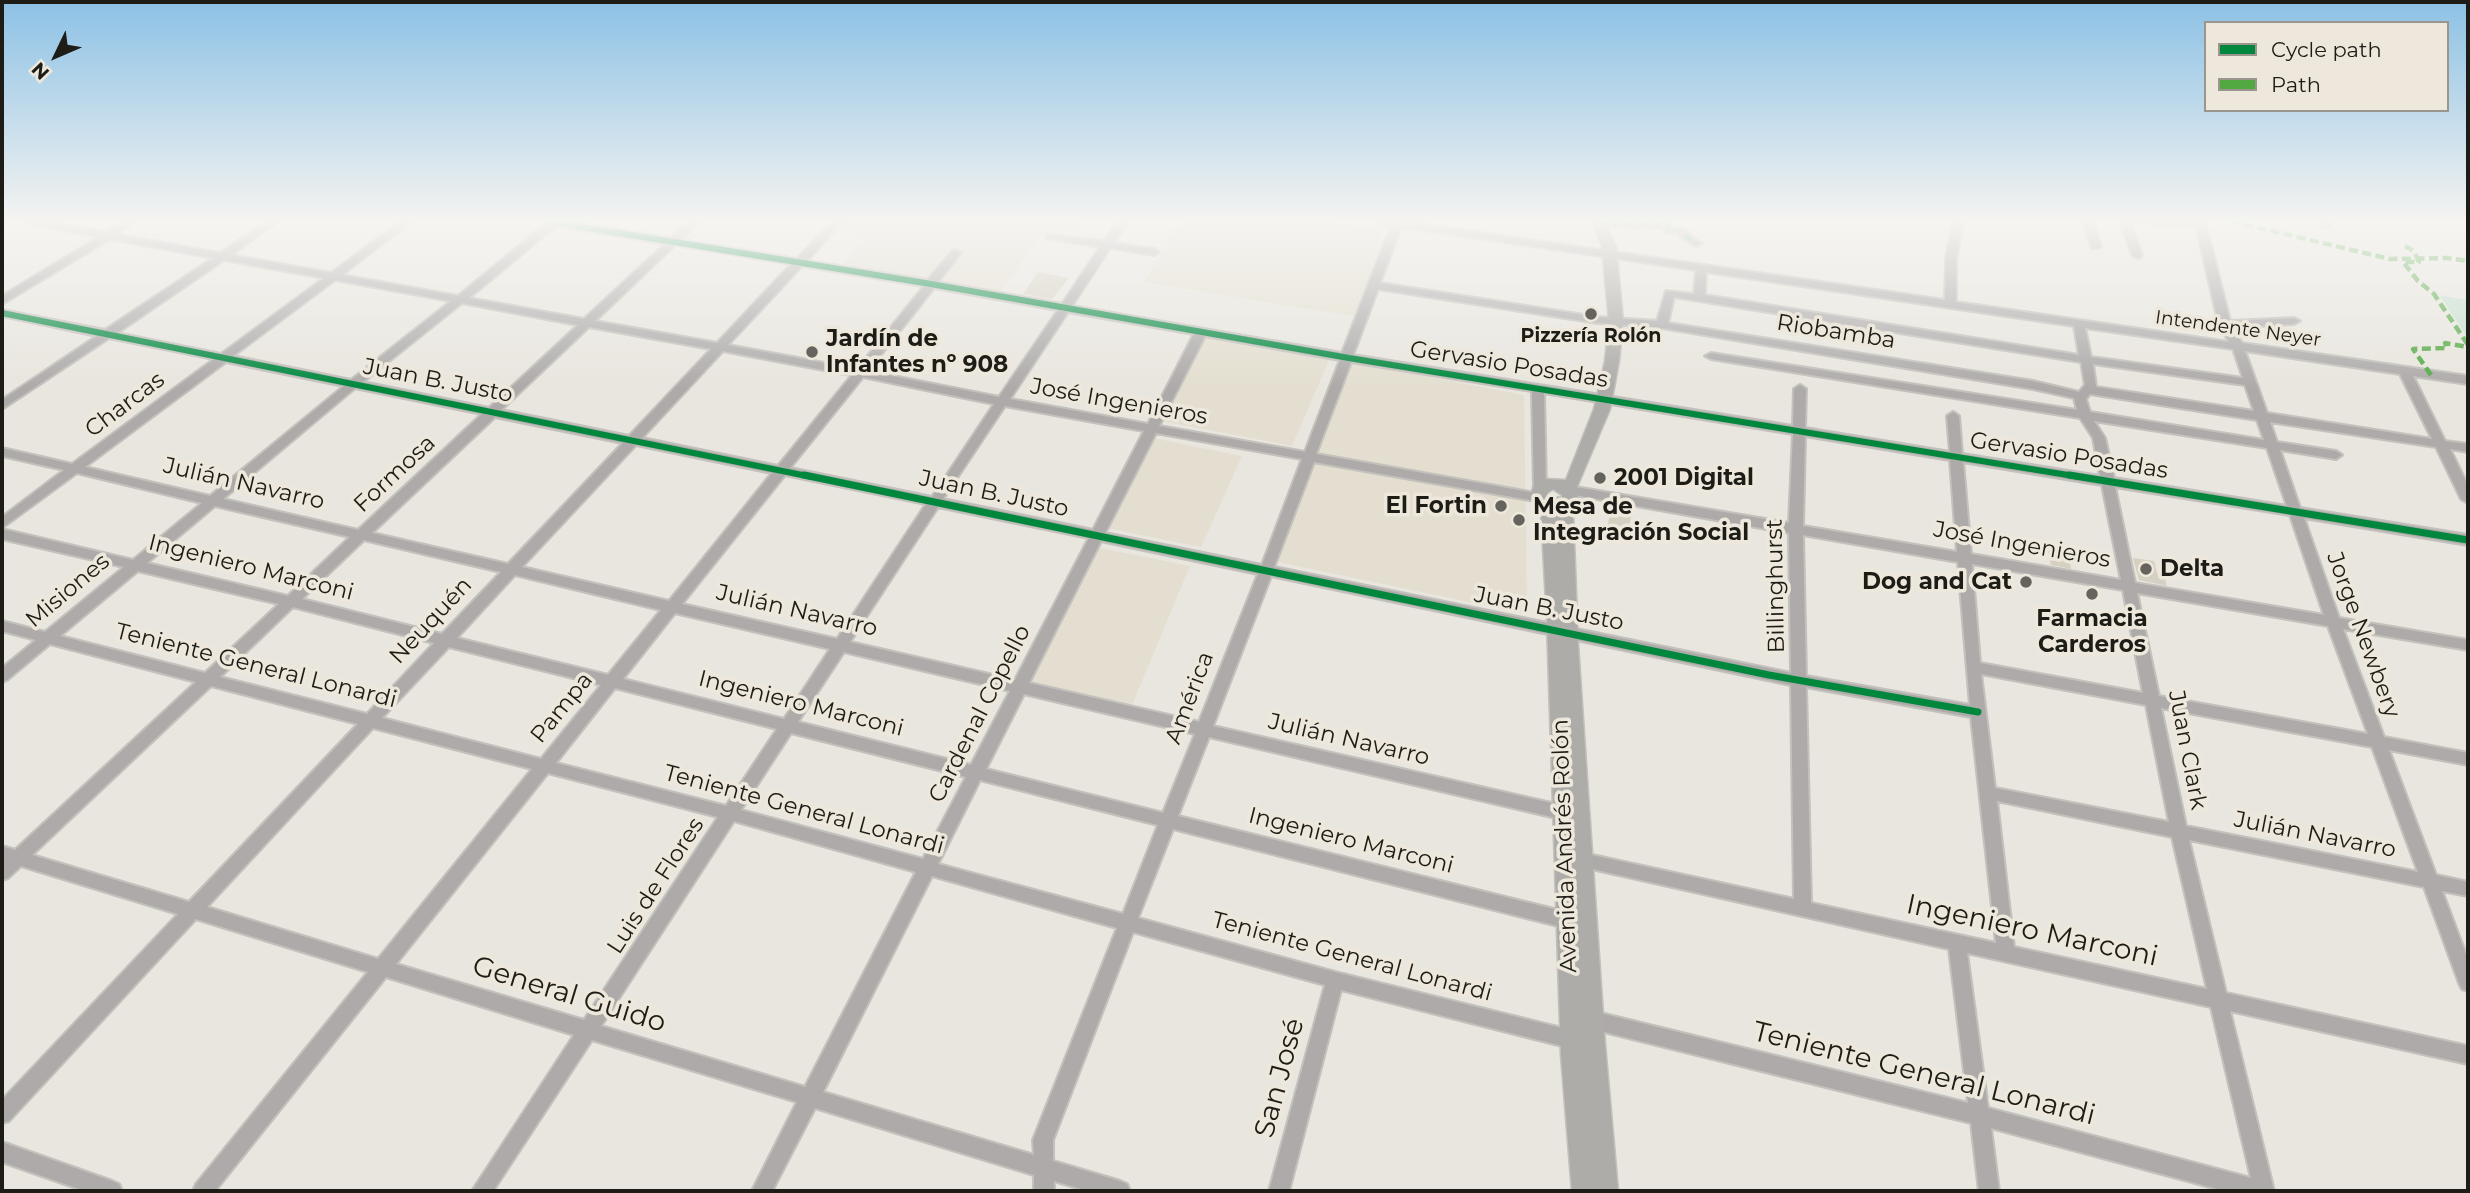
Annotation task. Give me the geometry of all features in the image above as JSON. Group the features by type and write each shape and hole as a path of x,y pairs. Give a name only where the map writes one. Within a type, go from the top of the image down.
{"main road":[{"name":"Avenida Andrés Rolón","path":"1562,630 1568,489 1605,400 1616,321 1612,277"},
{"path":"1542,496 1560,504 1568,489"},
{"name":"Avenida Andrés Rolón","path":"1542,496 1549,510 1562,630 1583,1018 1584,1191"},
{"name":"Avenida Andrés Rolón","path":"1572,815 1583,860 1578,923"},
{"name":"Avenida Andrés Rolón","path":"1583,1042 1606,1191"}],"street":[{"path":"2,301 41,277"},
{"path":"2,405 192,277"},
{"name":"Charcas","path":"2,523 332,277"},
{"name":"José Ingenieros","path":"337,277 860,372 1003,402 1308,458 1542,496"},
{"name":"Misiones","path":"2,676 352,384 486,277"},
{"name":"Formosa","path":"2,873 10,856 207,679 635,277"},
{"name":"Neuquén","path":"2,1114 784,277"},
{"name":"Gervasio Posadas","path":"887,277 1347,358 2468,540"},
{"name":"Pampa","path":"203,1191 937,277"},
{"name":"Luis de Flores","path":"482,1191 1085,277"},
{"name":"América","path":"1044,1191 1043,1140 1378,277"},
{"path":"1699,298 1701,277"},
{"name":"Intendente Neyer","path":"1748,277 2468,380"},
{"path":"1950,305 1951,277"},
{"name":"Jorge Newbery","path":"2213,277 2225,325 2238,347 2293,512 2468,983"},
{"name":"Riobamba","path":"1375,285 1597,320 1662,325 2032,385 2468,448"},
{"path":"1662,325 1670,293 2249,382"},
{"name":"Juan B. Justo","path":"2,313 1801,680 1978,712"},
{"path":"2225,325 2294,321"},
{"name":"Juan Clark","path":"2079,324 2091,386 2085,393 2085,416 2099,438 2179,832 2262,1191"},
{"name":"Cardenal Copello","path":"762,1191 1201,332"},
{"path":"1711,356 2336,455"},
{"path":"2405,371 2468,499"},
{"name":"Billinghurst","path":"1800,388 1796,528 1801,680 1803,908"},
{"path":"1538,389 1542,496"},
{"path":"1953,416 1973,667 2006,952"},
{"name":"Julián Navarro","path":"2,452 1020,685 1572,815"},
{"name":"José Ingenieros","path":"1568,489 2468,645"},
{"name":"Ingeniero Marconi","path":"2,534 288,601 1578,923"},
{"name":"Teniente General Lonardi","path":"2,626 731,814 1335,980 1583,1042"},
{"path":"1973,667 2468,759"},
{"name":"Julián Navarro","path":"1988,793 2468,890"},
{"name":"General Guido","path":"10,856 1120,1191"},
{"name":"Ingeniero Marconi","path":"1583,860 2468,1055"},
{"path":"1957,941 1989,1191"},
{"name":"San José","path":"1279,1191 1335,980"},
{"name":"Teniente General Lonardi","path":"1583,1018 1981,1116 2262,1191"},
{"path":"2,1152 112,1191"}],"shaded area":[{"path":"914,277 1011,277 1000,292"},
{"path":"1147,277 1370,277 1358,317 1144,282"},
{"path":"1202,337 1329,360 1292,446 1157,420"},
{"path":"1351,362 1524,395 1527,614 1278,562"},
{"path":"1153,438 1242,456 1201,547 1106,528"},
{"path":"1095,547 1190,566 1132,705 1029,683"}],"green space":[{"path":"2439,295 2468,300 2468,338"}],"building":[{"path":"1035,277 1069,278 1052,299 1023,294"},
{"path":"1610,514 1631,515 1629,533 1607,529"},
{"path":"2048,551 2069,555 2071,569 2051,565"},
{"name":"Delta","path":"2133,558 2154,561 2158,576 2164,577 2167,586 2139,580"}],"marked path":[{"path":"2415,277 2434,294 2468,345"},
{"path":"2431,375 2413,349 2447,348 2445,343 2468,347"}],"cycle path":[{"path":"886,277 1349,358 2468,540"},
{"path":"2,313 912,497 1769,675 1978,712"}],"place":[{"name":"Pizzería Rolón","path":"1591,314"},
{"name":"Jardín de Infantes nº 908","path":"812,352"},
{"name":"2001 Digital","path":"1600,478"},
{"name":"El Fortin","path":"1501,506"},
{"name":"Mesa de Integración Social","path":"1519,520"},
{"name":"Delta","path":"2146,569"},
{"name":"Dog and Cat","path":"2026,582"},
{"name":"Farmacia Carderos","path":"2092,594"}]}
